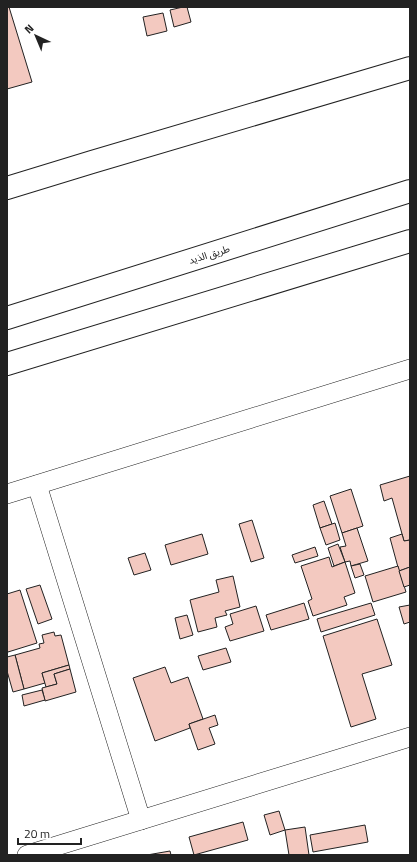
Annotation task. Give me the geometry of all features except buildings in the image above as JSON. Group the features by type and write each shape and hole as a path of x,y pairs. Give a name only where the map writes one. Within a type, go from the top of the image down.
{"main road":[{"path":"7,188 410,68"},
{"name":"طريق الذيد","path":"7,318 405,191"},
{"path":"7,364 410,241"}],"street":[{"path":"7,494 410,369"},
{"path":"37,485 140,820"},
{"path":"27,855 410,739"}]}
